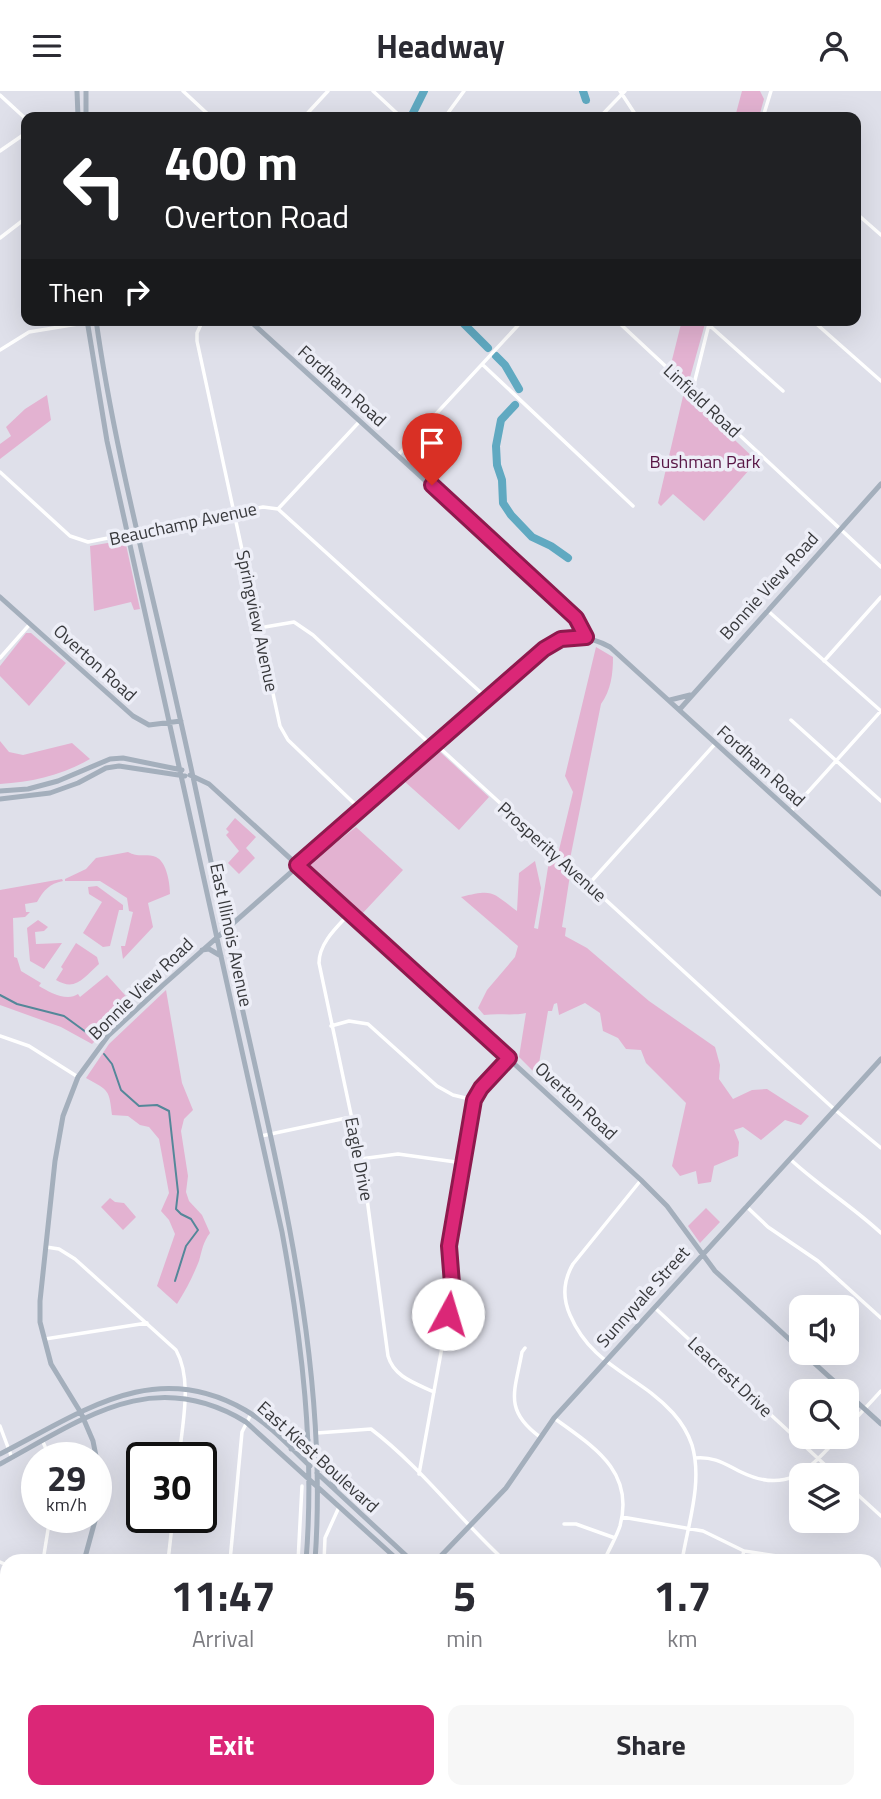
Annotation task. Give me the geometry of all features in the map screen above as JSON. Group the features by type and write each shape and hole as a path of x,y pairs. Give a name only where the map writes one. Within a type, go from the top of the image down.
{"street":[{"path":"78,91 78,112"},
{"path":"86,91 86,112"},
{"path":"183,91 206,112"},
{"path":"309,112 328,91"},
{"path":"373,91 396,112"},
{"path":"449,112 464,91"},
{"path":"604,112 622,92 634,112"},
{"path":"766,112 768,92"},
{"path":"0,95 21,114"},
{"path":"0,151 21,136"},
{"path":"861,217 881,235"},
{"path":"0,238 21,222"},
{"path":"0,350 29,332 61,326"},
{"name":"East Illinois Avenue","path":"88,326 94,374 128,535 282,1232 303,1372 309,1465 306,1554"},
{"name":"East Illinois Avenue","path":"97,326 103,371 270,1134 304,1306 317,1433 315,1554"},
{"name":"Springview Avenue","path":"200,326 197,341 284,734 361,810"},
{"name":"Fordham Road","path":"256,326 570,615 583,636 601,642 617,652 881,894"},
{"path":"398,455 518,326"},
{"name":"Linfield Road","path":"622,326 881,567"},
{"path":"692,392 708,326"},
{"path":"712,326 783,391"},
{"path":"819,326 881,381"},
{"path":"483,365 633,506"},
{"path":"278,509 360,421"},
{"name":"Beauchamp Avenue","path":"0,472 78,540 96,542 233,512 263,507 278,509 488,699"},
{"name":"Bonnie View Road","path":"680,709 881,484"},
{"name":"Overton Road","path":"0,597 133,716 149,725 181,721"},
{"path":"824,661 881,597"},
{"path":"767,610 881,711 790,812"},
{"name":"Prosperity Avenue","path":"259,628 288,622 302,626 881,1148"},
{"path":"0,658 30,624"},
{"name":"Bonnie View Road","path":"93,1442 85,1420 56,1374 43,1339 40,1301 55,1161 63,1116 78,1077 108,1035 297,865 552,643 583,636"},
{"path":"670,700 693,694"},
{"path":"791,720 881,801"},
{"path":"588,885 715,744"},
{"path":"162,765 171,760 177,752"},
{"path":"0,791 28,789 58,781 107,760 123,758 181,769"},
{"path":"107,760 109,767"},
{"path":"0,799 50,793 78,783 109,767 191,776"},
{"name":"Overton Road","path":"181,769 209,784 641,1180 667,1206 715,1271 789,1340"},
{"path":"197,846 206,845"},
{"path":"220,909 230,915 242,914"},
{"name":"Eagle Drive","path":"350,913 334,930 319,957 360,1159 390,1363 400,1375 434,1392"},
{"path":"202,950 212,950 222,957"},
{"path":"235,1019 244,1017"},
{"path":"331,1026 349,1021 368,1024 445,1092 474,1100"},
{"path":"0,1036 29,1046 78,1077"},
{"path":"419,1474 448,1314 452,1284 448,1255 474,1100 481,1088 509,1058"},
{"name":"Sunnyvale Street","path":"443,1554 506,1488 554,1418 880,1061"},
{"path":"252,1096 261,1094"},
{"path":"261,1136 351,1117"},
{"path":"360,1159 398,1154 463,1163"},
{"path":"789,1159 852,1206 881,1233"},
{"path":"641,1180 573,1264 566,1279 564,1298 575,1327 586,1343 605,1361 673,1413 685,1430 695,1458 696,1479 683,1554"},
{"path":"746,1206 775,1232 818,1261 881,1318"},
{"path":"282,1232 290,1230"},
{"path":"46,1247 59,1249 75,1259 176,1350 183,1366 184,1398 180,1442"},
{"name":"Leacrest Drive","path":"654,1307 822,1463"},
{"path":"43,1339 147,1323"},
{"path":"525,1348 515,1392 515,1408 520,1421 540,1437"},
{"name":"Overton Road","path":"816,1365 832,1379"},
{"path":"303,1372 312,1371"},
{"name":"East Kiest Boulevard","path":"0,1454 125,1393 160,1388 184,1389 217,1397 251,1414 405,1554"},
{"path":"859,1415 881,1391"},
{"name":"East Kiest Boulevard","path":"0,1464 108,1409 162,1396 184,1398 218,1408 246,1422 391,1554"},
{"name":"Overton Road","path":"859,1404 881,1424"},
{"path":"231,1554 242,1432 251,1414"},
{"path":"554,1418 604,1456 613,1468 620,1490 622,1517 607,1554"},
{"path":"0,1426 12,1458"},
{"path":"317,1433 371,1429 447,1499 470,1527 498,1554"},
{"path":"291,1449 300,1447 308,1440"},
{"path":"695,1458 712,1458 747,1475 782,1481 802,1474 828,1449"},
{"path":"318,1456 328,1464 335,1489"},
{"path":"298,1554 302,1486"},
{"path":"859,1496 881,1516"},
{"path":"317,1513 322,1504 333,1501"},
{"path":"324,1554 325,1538 339,1507"},
{"path":"622,1517 688,1528 710,1534 744,1551 764,1554"},
{"path":"365,1530 372,1523"},
{"path":"564,1524 576,1524 615,1538"},
{"path":"44,1554 47,1533"},
{"name":"Bonnie View Road","path":"86,1554 92,1533"},
{"path":"169,1554 171,1533"}],"green space":[{"path":"742,91 760,91 764,99 760,112 736,112"},
{"path":"680,326 704,326 689,381 684,381 670,368"},
{"name":"Bushman Park","path":"684,392 757,461 704,521 673,494 661,506 658,503"},
{"path":"47,395 51,420 0,459 0,444 11,436 6,427 25,409"},
{"path":"125,540 140,609 134,610 131,602 94,611 90,546"},
{"path":"26,633 31,633 66,663 29,706 0,676 0,666"},
{"path":"596,647 613,657 612,676 601,704 569,864 558,854 573,792 565,776"},
{"path":"0,741 9,752 23,755 72,743 90,759 47,777 0,784"},
{"path":"439,751 489,797 459,830 404,781"},
{"path":"235,818 256,837 246,848 255,858 239,874 228,863 239,851 226,835 229,832 226,829"},
{"path":"356,827 403,870 361,915 309,867 309,864"},
{"path":"128,852 156,857 163,863 170,894 148,903 153,927 123,959 121,946 125,946 133,912 129,911 127,898 100,881 65,879 86,869 96,858"},
{"path":"552,858 570,875 562,927 566,928 565,936 587,948 649,1001 715,1047 720,1065 719,1079 733,1099 752,1090 767,1089 809,1116 801,1125 785,1120 761,1140 743,1127 734,1130 739,1142 738,1156 714,1166 711,1182 698,1184 696,1171 680,1176 672,1166 686,1103 646,1063 641,1050 626,1049 618,1038 603,1031 600,1013 585,1003 559,1015 557,1003 554,1004 552,1011 548,1011 537,1075 519,1057 526,1013 484,1015 478,1008 487,990 515,957 518,946 461,897 480,893 492,894 517,911 519,873 535,861 541,888 534,928 538,929 549,861"},
{"path":"62,879 63,881 47,888 37,902 25,904 26,912 30,912 25,917 13,918 14,957 17,958 21,971 41,983 39,986 63,997 78,994 80,997 107,975 133,1004 92,1044 61,1027 0,1005 0,890"},
{"path":"97,886 123,905 123,910 119,910 110,946 103,947 83,933 102,902 89,894 88,887"},
{"path":"38,920 48,927 44,931 35,932 36,944 62,943 44,969 30,961 27,928"},
{"path":"76,943 97,957 99,964 74,984 56,980 63,969 61,967"},
{"path":"166,990 182,1083 193,1110 184,1119 181,1131 188,1176 186,1192 189,1201 202,1215 210,1233 192,1278 177,1304 157,1286 175,1234 169,1220 161,1211 169,1193 159,1139 149,1127 140,1125 128,1116 112,1115 106,1092 86,1078 109,1044"},
{"path":"110,1198 124,1203 136,1217 123,1230 101,1207"},
{"path":"706,1208 720,1222 700,1243 688,1226"}],"waterway":[{"path":"414,112 424,91"},
{"path":"583,91 586,100"},
{"path":"466,326 488,348"},
{"path":"496,356 505,365 519,389"},
{"path":"515,405 501,420 496,446 503,503 532,537 568,558"},
{"path":"0,995 17,1004 64,1016 90,1035"},
{"path":"104,1054 112,1064 121,1090 139,1106 157,1105 169,1111 178,1192 176,1209 191,1219 198,1230 186,1246 175,1281"}],"route":[{"path":"432,485 576,618 586,637 561,639 544,649 297,865 509,1058 477,1092 474,1100 449,1246 452,1284 448,1314"}]}
